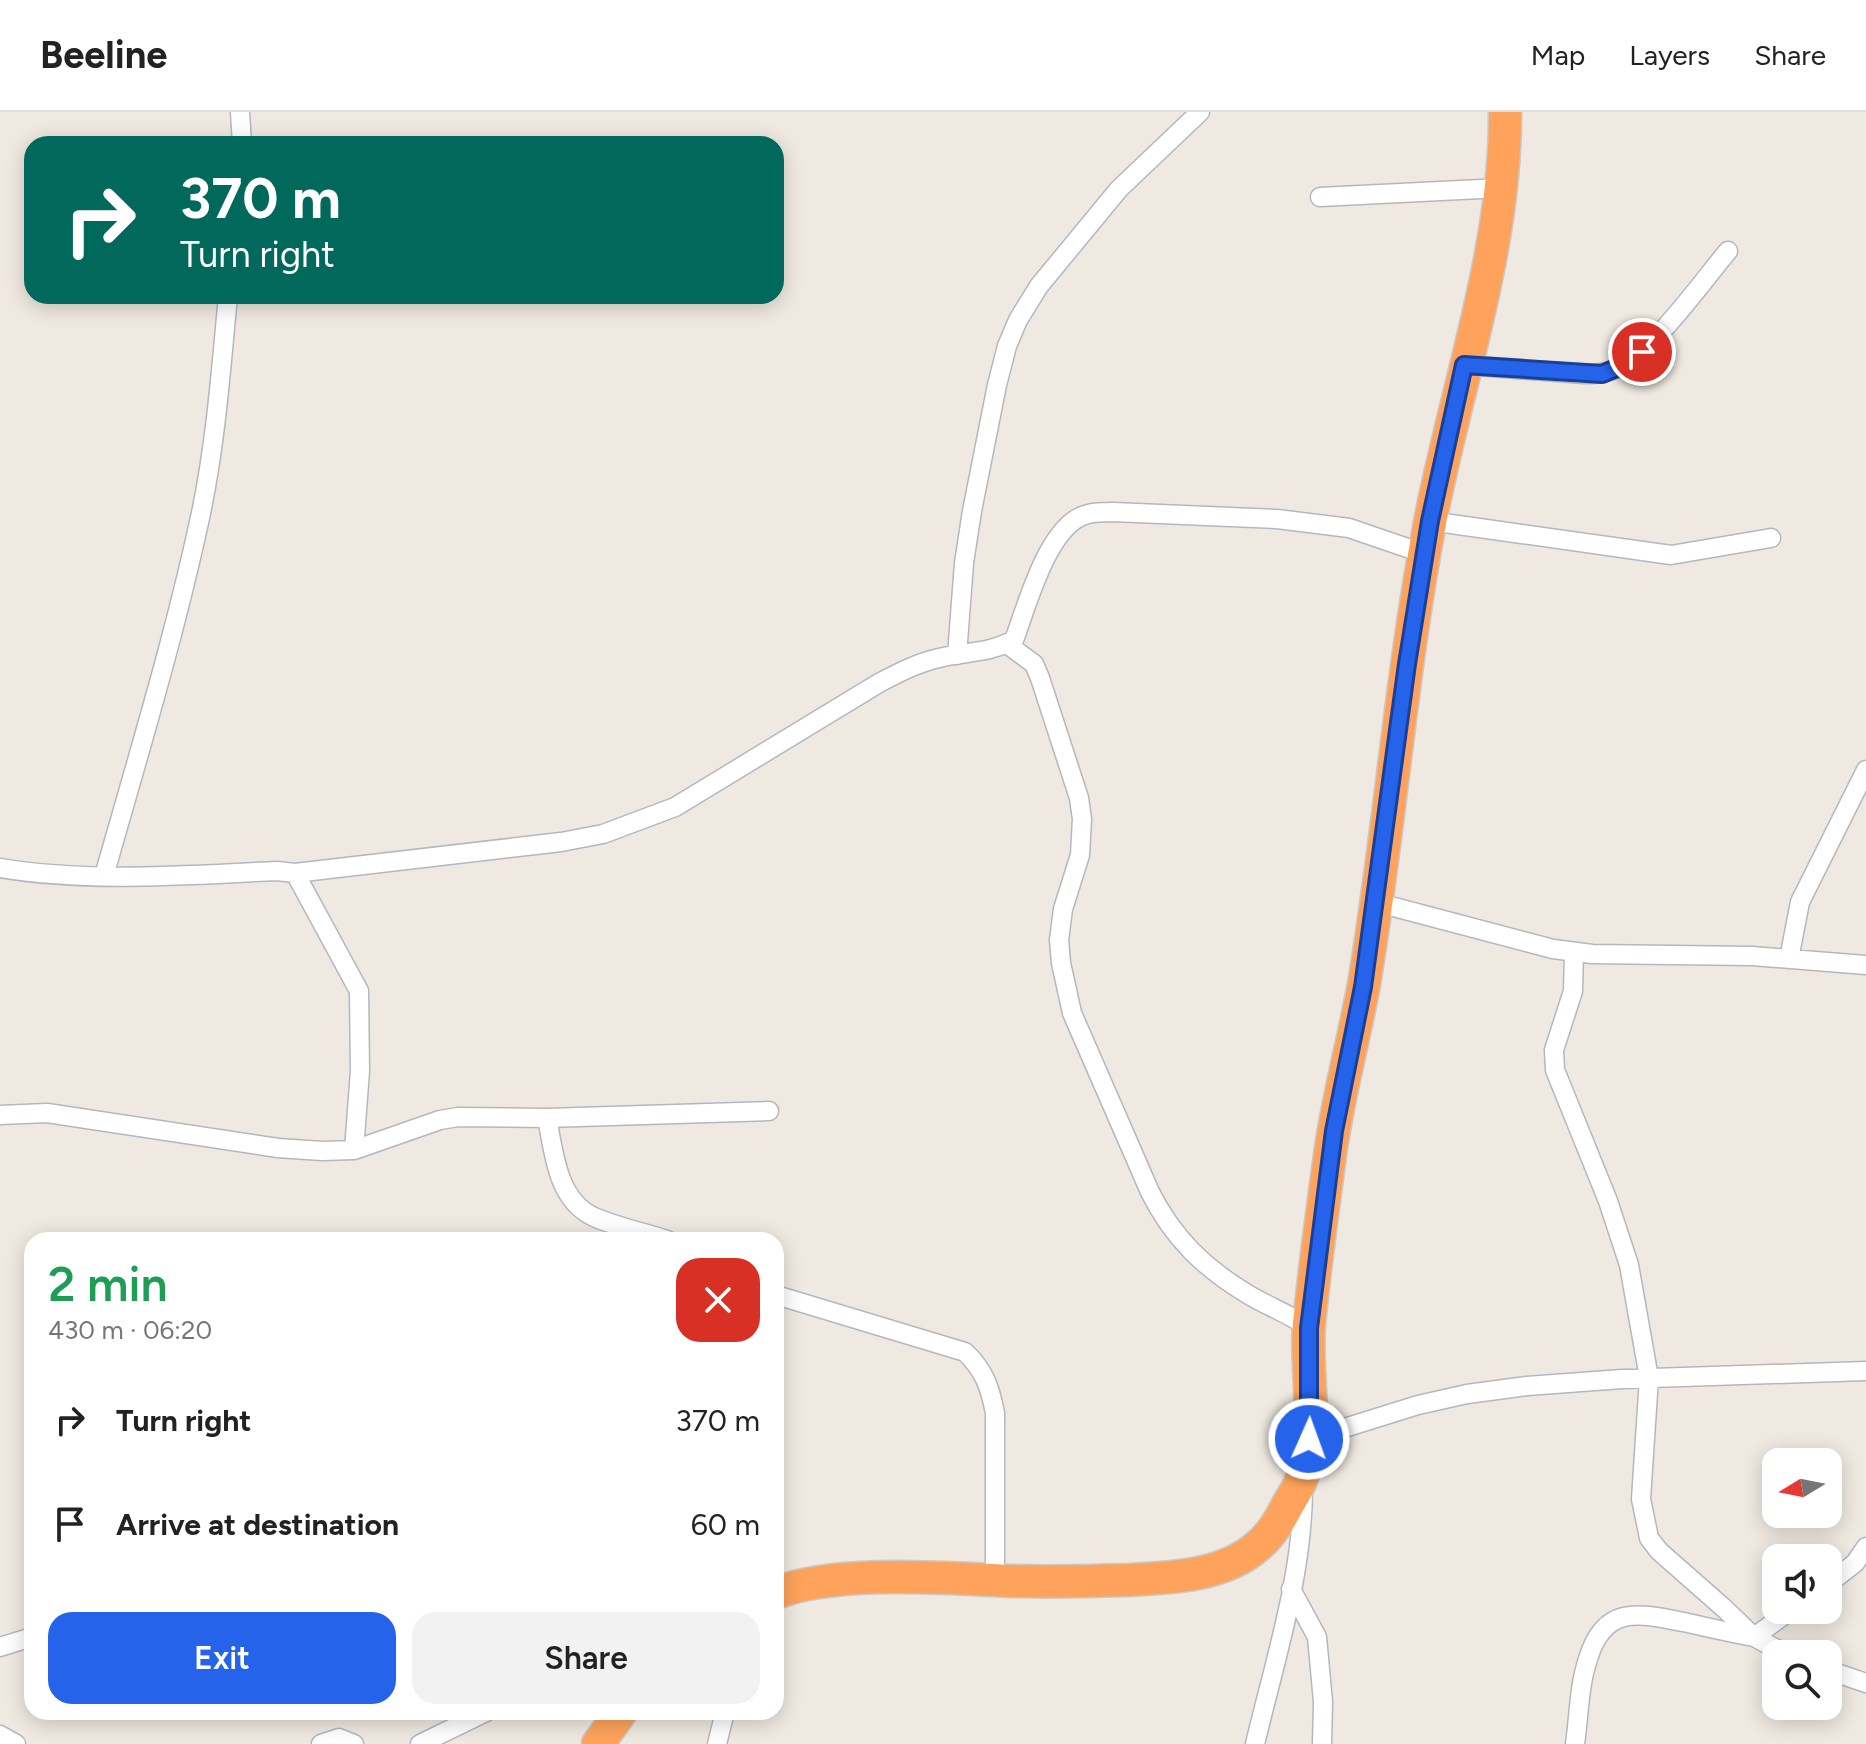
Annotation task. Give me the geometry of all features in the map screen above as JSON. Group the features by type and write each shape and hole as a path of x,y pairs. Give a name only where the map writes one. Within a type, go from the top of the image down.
{"highway":[{"path":"784,1590 877,1579 1151,1579 1198,1573 1233,1562 1259,1545 1279,1521 1303,1477 1309,1439 1309,1328 1334,1131 1363,987 1430,521 1490,261 1501,188 1505,112"},
{"path":"598,1744 615,1720"}],"street":[{"path":"240,112 242,136"},
{"path":"957,655 964,563 972,511 997,385 1007,346 1018,320 1039,286 1119,189 1200,112"},
{"path":"1320,197 1501,188"},
{"path":"1464,365 1584,374 1602,374 1621,366 1642,352 1728,251"},
{"path":"104,876 171,638 201,512 216,432 227,304"},
{"path":"0,868 34,874 104,876 295,873 561,842 603,834 675,807 889,677 925,662 996,650 1014,640 1050,550 1069,524 1086,514 1113,512 1277,519 1349,528 1425,554"},
{"path":"1430,521 1671,555 1771,538"},
{"path":"1007,644 1034,664 1079,798 1082,819 1080,855 1063,909 1059,940 1063,975 1072,1013 1150,1192 1164,1221 1203,1263 1246,1293 1309,1328"},
{"path":"1789,959 1800,902 1866,770"},
{"path":"295,873 359,991 360,1071 354,1150"},
{"path":"1375,902 1574,952 1789,959 1866,965"},
{"path":"1574,952 1573,991 1559,1028 1554,1050 1555,1070 1620,1232 1629,1265 1649,1378 1641,1499 1649,1538 1659,1551 1762,1641"},
{"path":"0,1115 47,1113 278,1148 354,1150 440,1120 458,1117 547,1118 769,1111"},
{"path":"547,1118 555,1162 565,1190 577,1205 593,1216 642,1232"},
{"path":"784,1297 965,1352 980,1367 991,1388 995,1413 995,1581"},
{"path":"1309,1439 1418,1405 1467,1394 1527,1386 1649,1378 1866,1371"},
{"path":"1255,1744 1303,1527 1303,1477"},
{"path":"1842,1573 1855,1563 1866,1547"},
{"path":"1291,1589 1317,1637 1323,1702 1322,1744"},
{"path":"1575,1744 1587,1661 1595,1640 1605,1626 1640,1613 1754,1637 1772,1624"},
{"path":"0,1647 24,1640"},
{"path":"1842,1675 1866,1683"},
{"path":"420,1744 470,1720"},
{"path":"717,1744 723,1720"},
{"path":"0,1735 16,1744"},
{"path":"321,1744 339,1738 354,1744"}],"route":[{"path":"1309,1439 1309,1328 1322,1212 1344,1072 1363,987 1407,664 1430,521 1464,365 1602,374 1642,352"}]}
